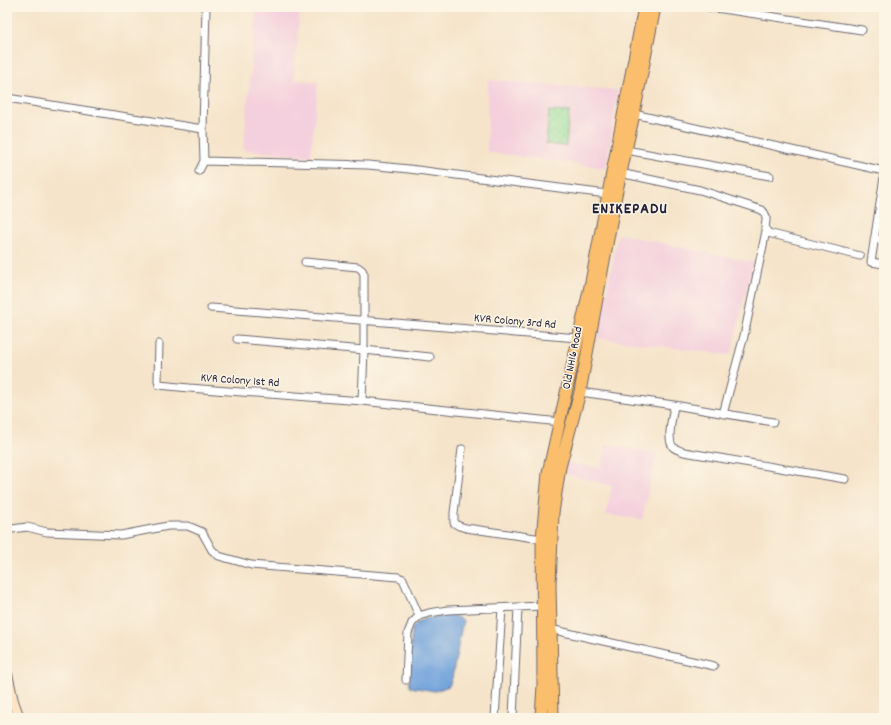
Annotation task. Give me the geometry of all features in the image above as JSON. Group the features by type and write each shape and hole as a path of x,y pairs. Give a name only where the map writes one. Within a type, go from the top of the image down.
{"main road":[{"name":"Old NH16 Road","path":"541,718 543,685 541,606 542,539 548,473 591,282 644,7"},
{"name":"Old NH16 Road","path":"553,718 550,585 553,513 560,467 580,392 620,173 634,114 655,7"}],"street":[{"path":"199,171 204,161 202,128 206,7"},
{"path":"709,7 743,10 862,30"},
{"path":"7,98 202,128"},
{"path":"634,114 884,171"},
{"path":"626,150 770,176"},
{"path":"204,161 368,165 607,194"},
{"path":"620,173 700,190 762,210 766,214 766,231 744,336 723,414"},
{"path":"884,177 881,219 874,239 871,262 884,264"},
{"path":"766,231 773,235 860,256"},
{"path":"874,239 884,240"},
{"path":"305,262 358,267 362,270 365,278 362,401 560,422"},
{"name":"KVR Colony 3rd Rd","path":"211,308 578,338"},
{"path":"237,339 364,350 430,358"},
{"name":"KVR Colony 1st Rd","path":"159,344 159,385 362,401"},
{"path":"580,392 674,405 773,422"},
{"path":"674,405 670,442 673,447 684,452 845,479"},
{"path":"462,450 454,523 466,528 542,539"},
{"path":"7,532 12,529 27,527 47,532 121,535 168,526 188,526 202,532 212,550 219,556 251,565 404,579 419,616"},
{"path":"406,680 408,633 412,623 419,616 448,610 541,606"},
{"path":"513,718 518,607"},
{"path":"495,718 502,608"},
{"path":"550,630 714,666"},
{"path":"7,674 10,701 19,718"}],"shaded area":[{"path":"257,7 300,7 294,80 318,82 311,156 243,150"},
{"path":"488,80 618,90 606,168 487,152"},
{"path":"618,234 753,262 731,355 598,338"},
{"path":"606,444 657,454 642,519 606,515 612,486 562,473 565,462 601,468"}],"green space":[{"path":"549,111 569,112 566,146 546,144"}],"water":[{"path":"451,614 463,620 452,678 449,686 435,691 410,687 409,674 412,629 417,623 424,619"}],"district":[{"name":"ENIKEPADU","path":"630,209"}]}
